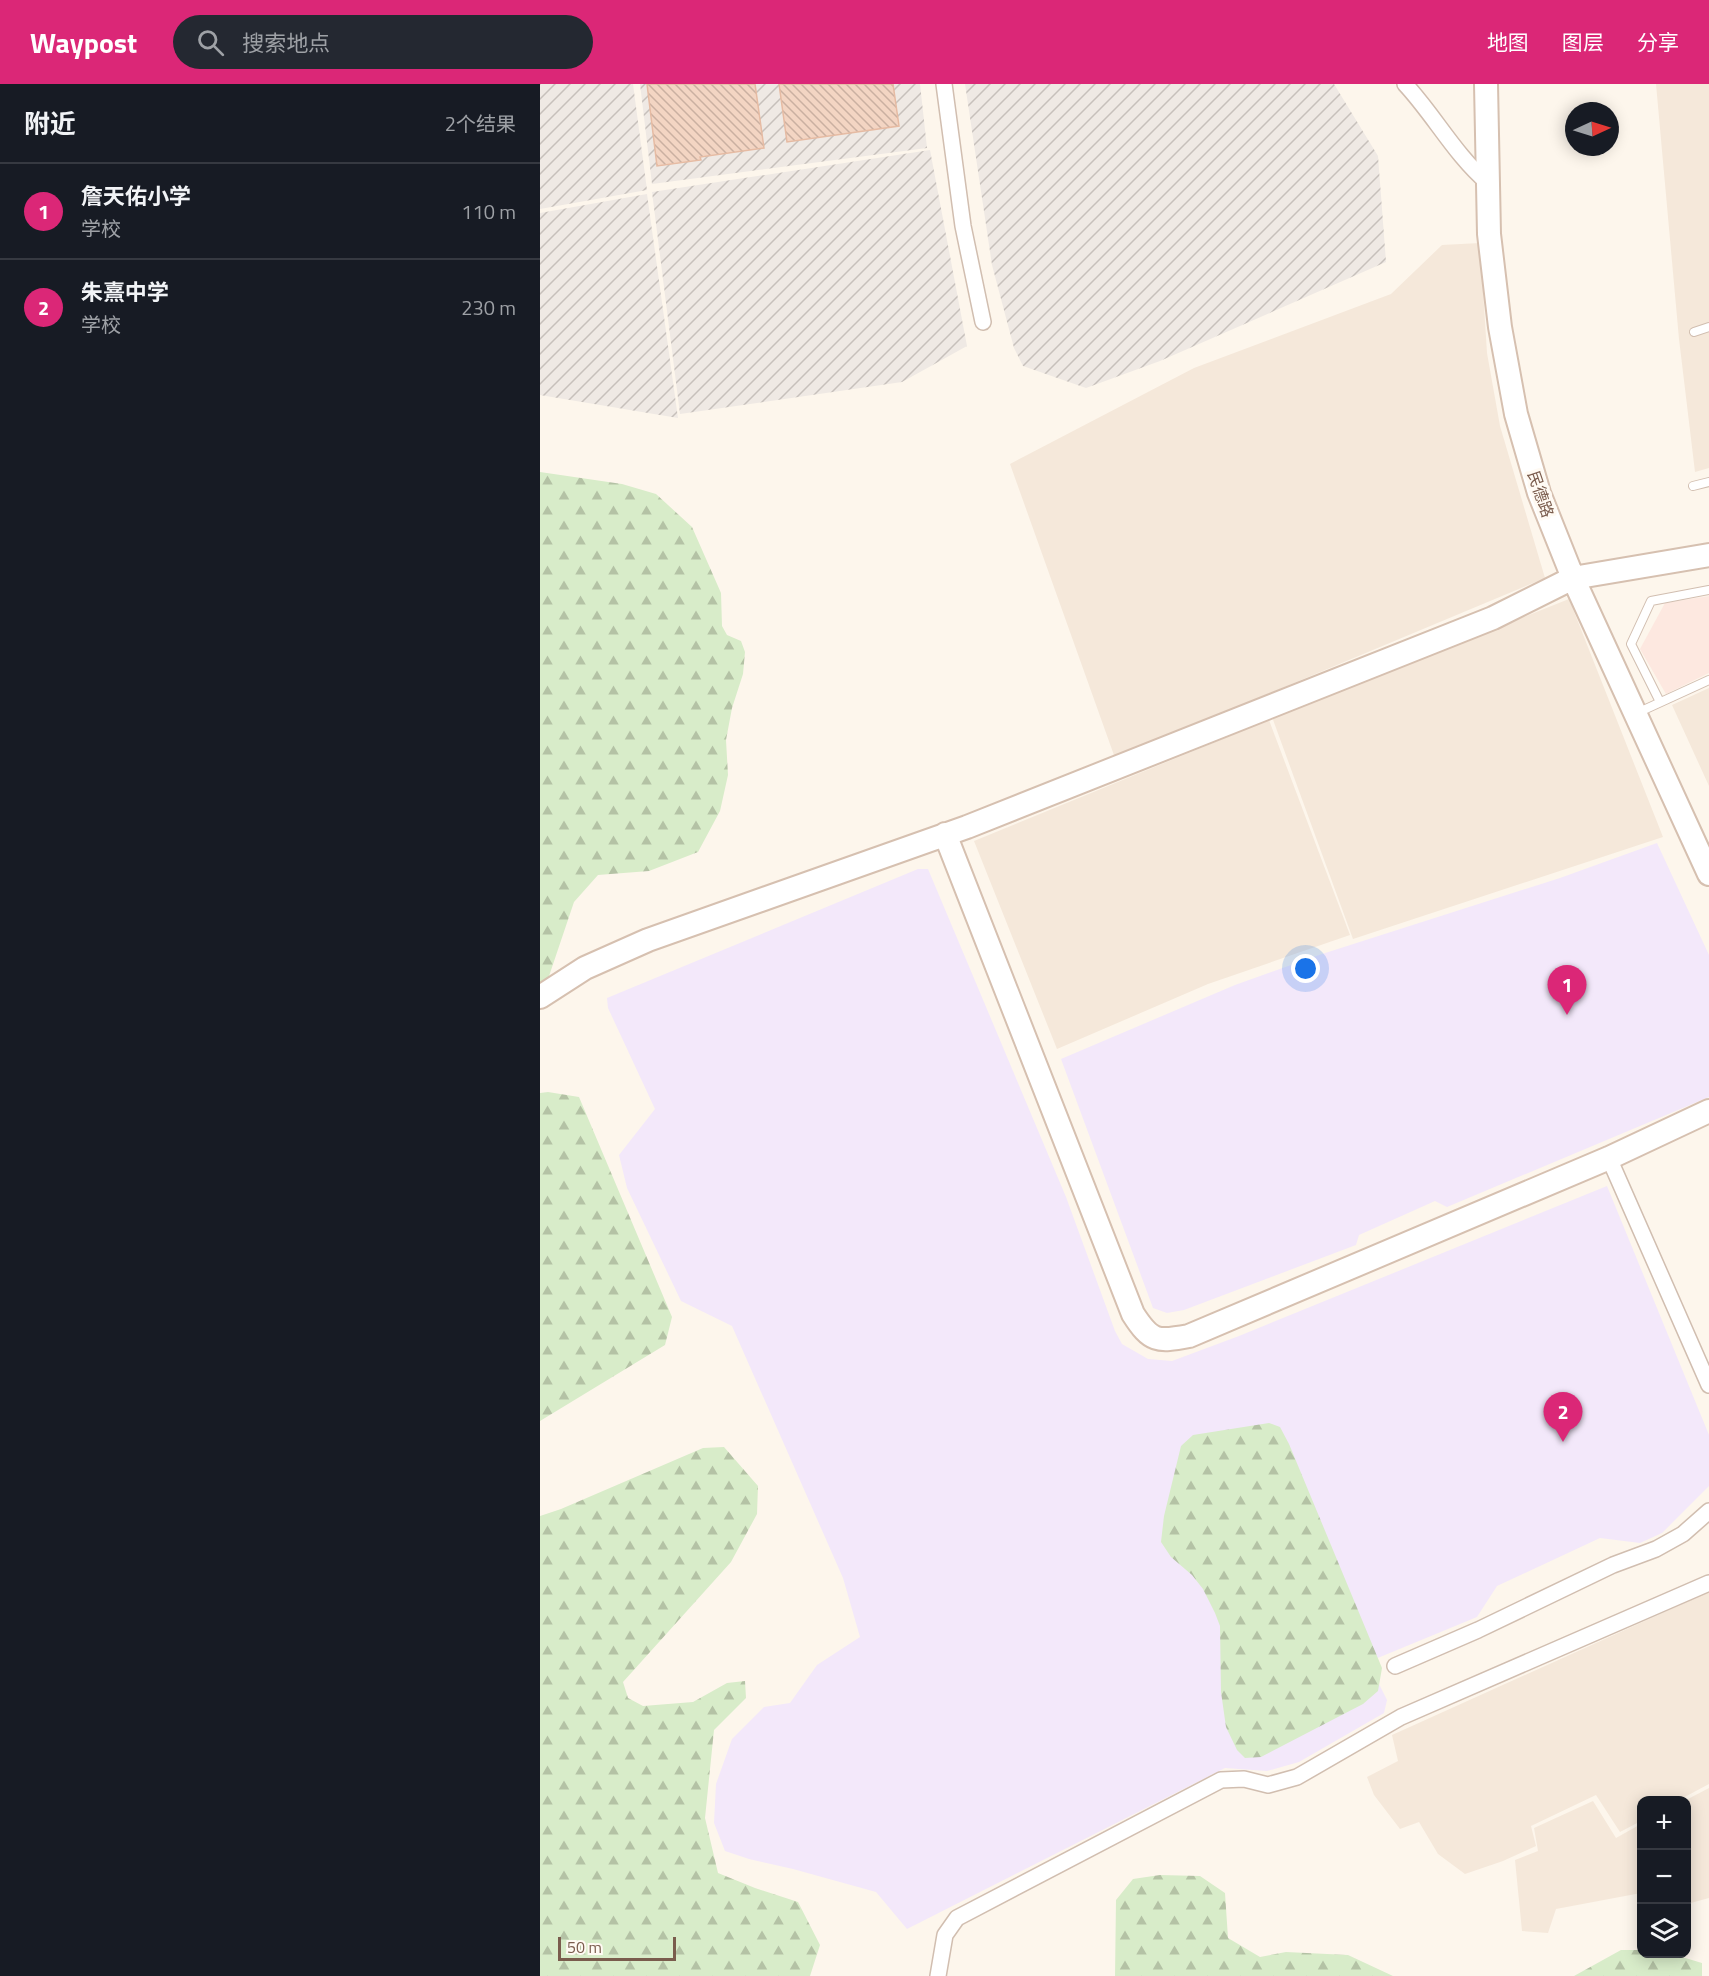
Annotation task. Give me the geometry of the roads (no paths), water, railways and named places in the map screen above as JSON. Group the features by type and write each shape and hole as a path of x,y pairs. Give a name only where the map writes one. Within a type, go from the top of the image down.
{"street":[{"path":"944,84 963,226 983,322"},
{"path":"1405,84 1423,103 1470,168 1488,183"},
{"name":"民德路","path":"1485,84 1489,234 1500,327 1516,414 1539,493 1572,578 1709,874"},
{"path":"540,997 585,968 648,940 967,827 1493,618 1572,578 1709,555"},
{"path":"945,834 1132,1314 1145,1333 1164,1340 1189,1336 1609,1158 1709,1111"},
{"path":"1609,1158 1709,1385"},
{"path":"1395,1666 1478,1630 1613,1565 1656,1549 1683,1534 1709,1511"},
{"path":"938,1976 945,1935 957,1918 1221,1779 1244,1779 1268,1785 1297,1777 1401,1717 1709,1583"}],"lane":[{"path":"1694,332 1709,327"},
{"path":"1693,486 1709,482"},
{"path":"1660,702 1631,644 1651,601 1709,590"},
{"path":"1635,714 1709,680"}],"place":[{"name":"詹天佑小学","path":"1567,1015"},
{"name":"朱熹中学","path":"1563,1442"}]}
